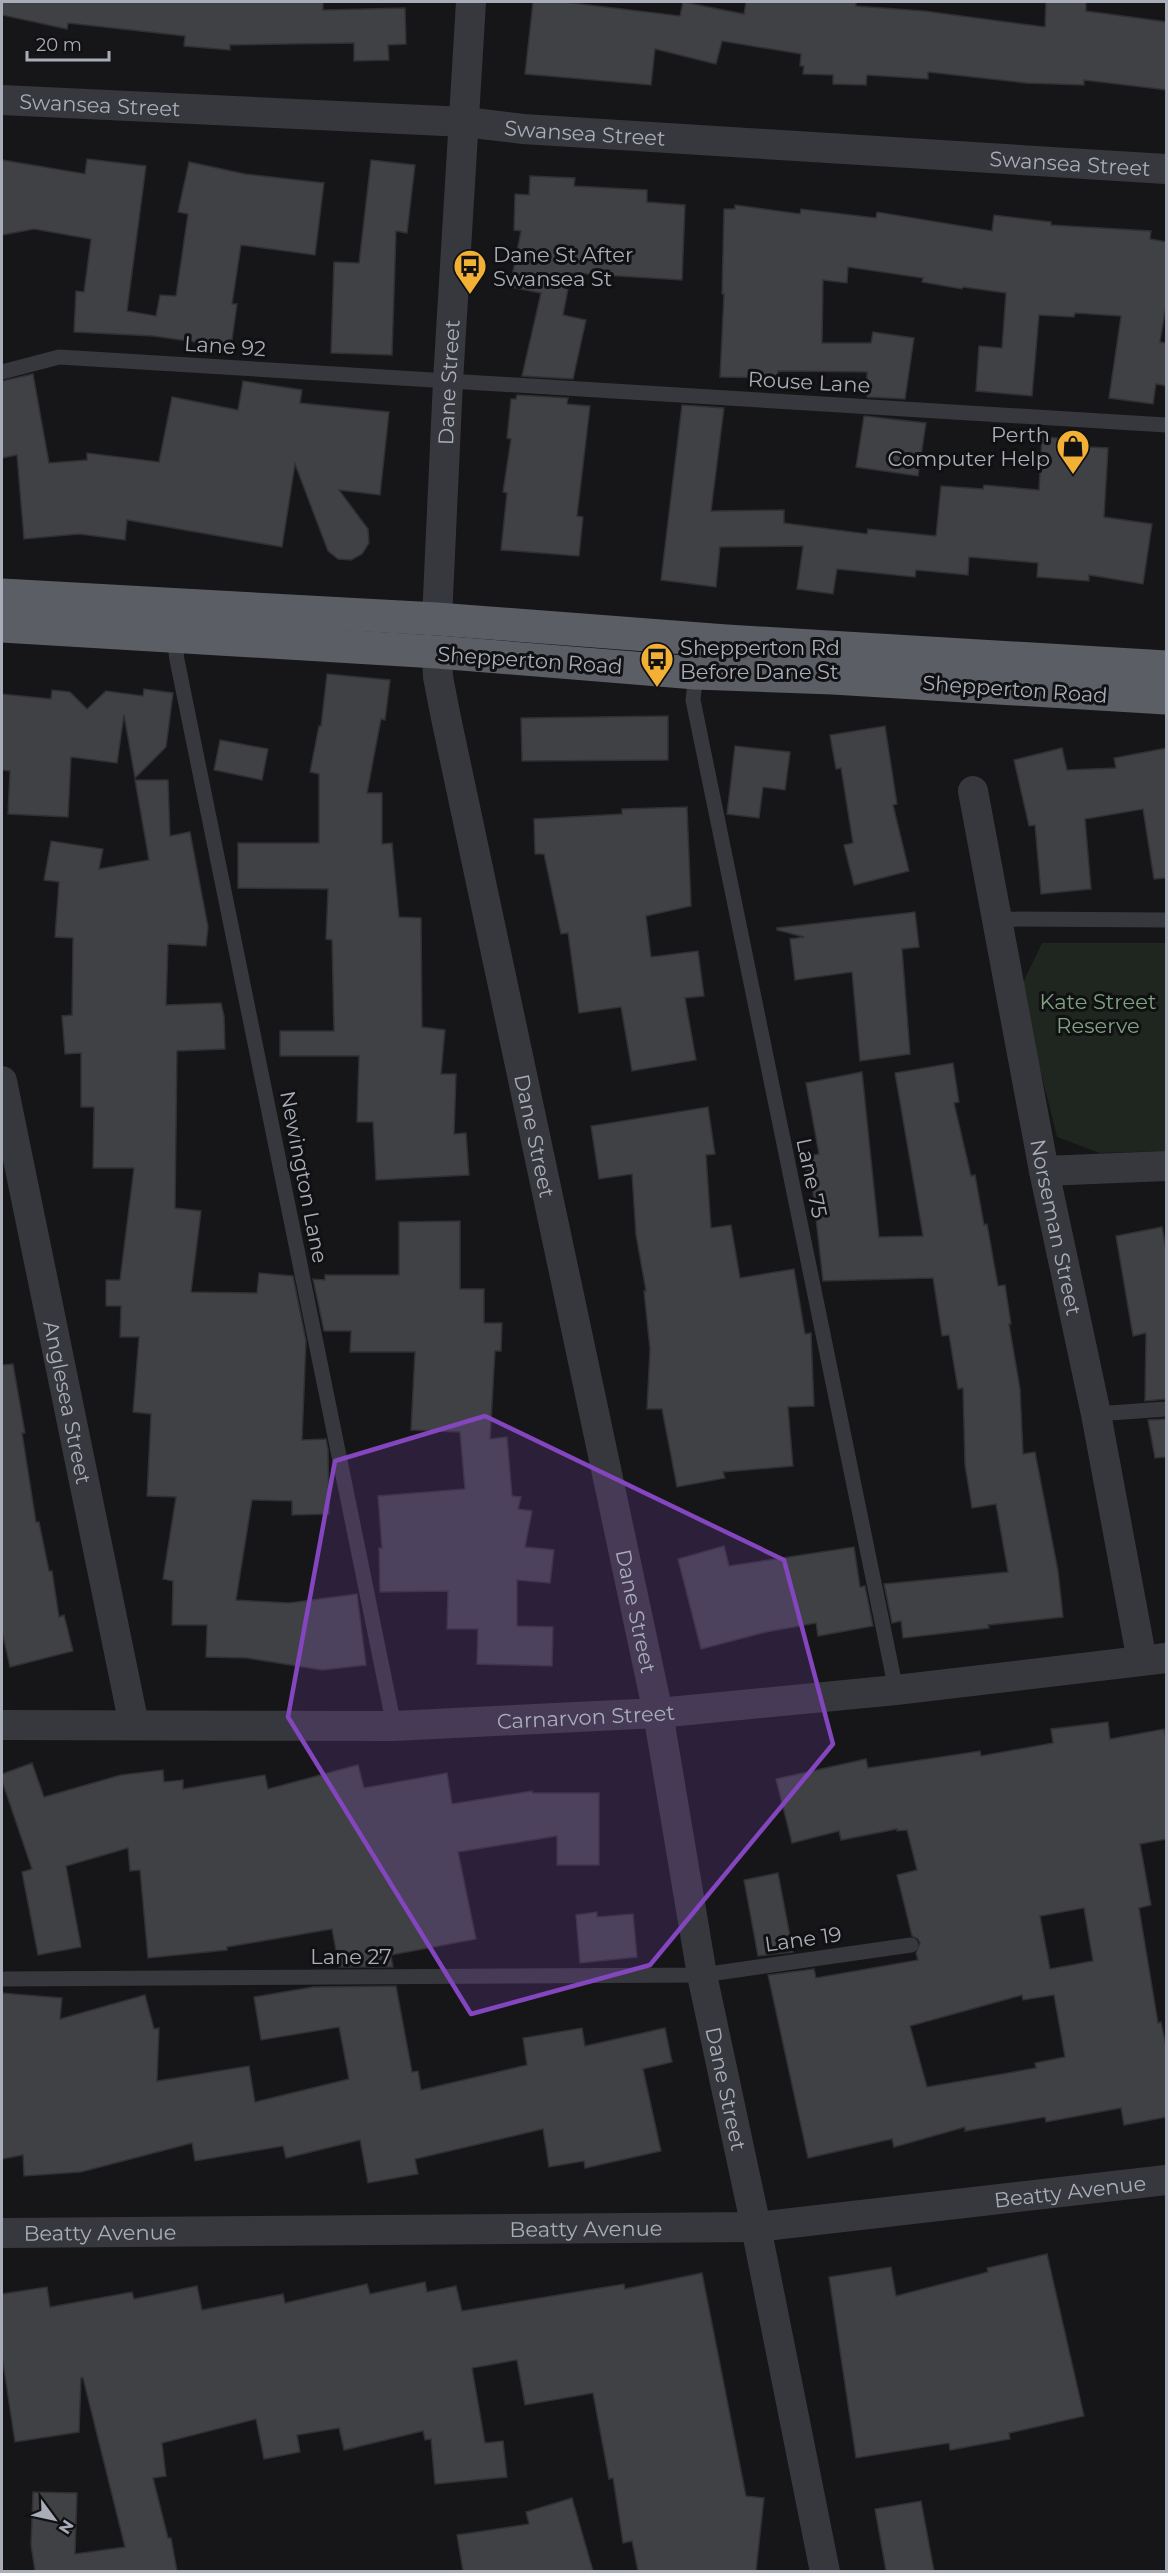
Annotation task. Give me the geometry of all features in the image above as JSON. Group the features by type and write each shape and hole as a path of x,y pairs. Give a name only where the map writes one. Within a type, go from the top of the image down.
{"highway":[{"name":"Shepperton Road","path":"2,595 436,619 726,641 1167,667"},
{"name":"Shepperton Road","path":"2,626 436,652 696,673 833,678 1167,699"}],"street":[{"name":"Dane Street","path":"436,619 471,2"},
{"name":"Swansea Street","path":"2,100 465,123 523,129 1167,169"},
{"name":"Dane Street","path":"436,652 448,729 658,1713 702,1975 756,2227 825,2571"},
{"name":"Norseman Street","path":"973,792 1044,1171 1096,1414 1154,1660"},
{"name":"Anglesea Street","path":"2,1081 13,1195 134,1725"},
{"path":"1044,1171 1167,1166"},
{"name":"Carnarvon Street","path":"2,1725 394,1726 658,1713 896,1690 1154,1660"},
{"name":"Beatty Avenue","path":"2,2233 756,2227 1167,2180"}],"lane":[{"name":"Lane 92","path":"2,372 58,357 448,381"},
{"name":"Rouse Lane","path":"448,381 1167,424"},
{"name":"Newington Lane","path":"174,636 177,660 394,1726"},
{"name":"Lane 75","path":"696,673 693,700 896,1690"},
{"path":"996,919 1167,920"},
{"path":"1096,1414 1167,1409"},
{"name":"Lane 19","path":"702,1975 911,1944"},
{"name":"Lane 27","path":"2,1979 702,1975"}],"highlighted area":[{"path":"485,1416 784,1560 833,1744 650,1965 471,2014 288,1717 335,1461"}],"green space":[{"name":"Kate Street Reserve","path":"1042,943 1166,943 1166,1151 1100,1153 1057,1137 1020,989"}],"building":[{"path":"2,2 323,2 323,10 405,8 406,44 388,45 389,60 354,61 354,43 230,45 230,50 184,46 185,36 68,23 67,29 2,15"},
{"path":"533,2 564,2 680,16 683,2 744,14 746,2 856,2 856,6 924,11 1045,27 1046,2 1086,2 1086,11 1167,22 1167,90 1084,80 1084,85 1026,83 928,72 928,79 867,75 866,85 833,84 833,75 803,74 804,66 800,66 801,54 722,41 716,64 655,49 651,85 525,74"},
{"path":"87,159 146,166 127,311 156,316 160,295 176,296 188,214 178,212 189,162 245,174 324,183 315,255 241,245 232,304 237,304 231,347 153,336 74,332 76,291 84,292 91,239 34,229 2,235 2,160 85,174"},
{"path":"371,160 415,165 407,233 396,231 392,355 331,353 334,262 359,263"},
{"path":"530,176 575,178 574,186 647,190 647,202 685,205 682,280 571,273 563,315 586,320 573,379 522,376 541,293 510,287 521,231 514,230 515,194 529,195"},
{"path":"735,205 800,214 801,209 876,218 877,212 992,231 994,215 1051,222 1051,225 1151,231 1150,239 1167,242 1167,299 1160,342 1167,343 1167,386 1156,384 1153,404 1109,398 1121,316 1075,313 1074,317 1039,315 1032,396 976,391 979,346 1002,348 1006,293 963,287 962,289 922,282 923,278 848,267 847,283 823,280 822,343 871,343 873,332 914,338 905,399 867,397 867,372 778,371 777,378 720,377 724,294 722,294 724,209 735,209"},
{"path":"33,374 49,463 87,460 87,453 159,462 172,397 238,410 243,381 302,390 300,403 389,412 380,495 339,490 368,529 369,543 362,554 351,560 338,559 328,551 295,464 282,547 127,520 125,540 79,534 24,539 17,455 2,458 2,381"},
{"path":"517,395 568,398 567,404 590,406 577,516 583,517 579,556 501,550 507,493 503,492 511,439 507,438 511,399 516,399"},
{"path":"682,405 724,408 711,511 784,510 784,523 867,534 868,529 936,536 941,486 983,489 984,485 1039,490 1042,437 1072,439 1072,446 1108,448 1104,517 1152,524 1143,584 1089,575 1089,581 1037,577 1038,563 969,557 968,575 916,570 915,577 837,569 833,594 797,589 803,546 720,547 716,587 661,580"},
{"path":"864,416 926,423 918,476 856,467"},
{"path":"327,674 390,680 385,720 381,719 367,793 382,793 382,844 392,843 399,917 421,918 422,1027 445,1030 441,1074 456,1074 454,1134 466,1133 469,1175 376,1180 373,1122 357,1122 359,1056 280,1056 280,1031 334,1031 332,940 326,939 328,889 238,888 238,843 319,843 319,774 310,772 319,726 321,726"},
{"path":"144,689 173,693 166,747 135,778 124,715 117,763 71,757 68,817 8,814 10,771 2,770 2,694 51,699 52,690 70,692 87,709 106,691 143,696"},
{"path":"668,716 668,760 522,761 521,718"},
{"path":"885,726 897,804 893,805 909,871 854,885 844,845 853,843 841,768 836,769 830,735"},
{"path":"220,740 268,749 262,780 214,770"},
{"path":"735,746 790,752 785,790 763,787 759,818 727,814"},
{"path":"1062,748 1067,770 1116,768 1114,758 1167,748 1167,878 1154,879 1143,809 1085,819 1091,889 1041,894 1035,825 1029,826 1014,760"},
{"path":"135,780 168,780 170,836 190,832 208,927 206,946 168,944 166,1005 221,1003 224,1016 225,1049 177,1051 175,1208 201,1211 191,1292 257,1293 259,1273 293,1276 306,1341 302,1440 326,1439 328,1450 329,1514 292,1515 292,1501 252,1500 236,1600 289,1603 357,1594 366,1665 322,1670 247,1658 206,1657 207,1625 172,1625 173,1581 163,1579 176,1497 147,1496 151,1414 133,1412 139,1337 120,1337 121,1306 106,1306 106,1280 120,1280 134,1168 93,1168 94,1107 81,1107 81,1053 65,1054 62,1016 72,1015 73,938 55,937 59,882 44,880 51,841 103,849 99,869 149,860"},
{"path":"687,807 691,906 646,916 651,957 698,951 704,996 685,998 696,1060 632,1071 621,1007 579,1013 568,933 561,934 544,854 535,854 534,819 622,814 622,809"},
{"path":"915,912 919,947 902,949 910,1054 860,1061 852,972 795,980 790,939 804,937 777,930 777,928"},
{"path":"953,1063 959,1102 954,1103 971,1176 975,1175 984,1225 987,1224 998,1286 1005,1285 1020,1389 1023,1454 1035,1452 1058,1571 1063,1617 988,1625 989,1628 903,1638 901,1621 892,1623 884,1584 1008,1572 996,1504 972,1508 965,1465 963,1388 958,1389 949,1335 942,1336 933,1278 823,1281 812,1183 808,1183 804,1157 819,1154 806,1083 862,1072 879,1237 923,1236 895,1073"},
{"path":"708,1107 715,1154 706,1155 711,1228 731,1225 740,1278 794,1269 805,1334 811,1333 814,1406 788,1407 793,1466 723,1472 725,1478 677,1487 662,1409 647,1409 650,1349 644,1291 646,1291 636,1235 632,1174 599,1179 591,1126"},
{"path":"460,1221 460,1289 484,1289 484,1323 502,1323 501,1351 495,1351 490,1439 507,1437 512,1496 521,1497 518,1509 532,1511 525,1547 554,1550 550,1583 517,1580 517,1626 553,1627 552,1666 477,1664 478,1629 447,1629 448,1591 380,1592 379,1548 382,1548 378,1496 465,1489 460,1432 411,1430 415,1352 350,1352 351,1331 324,1331 313,1279 325,1280 325,1275 399,1275 399,1222"},
{"path":"1162,1227 1167,1255 1167,1399 1145,1401 1146,1333 1133,1336 1116,1236"},
{"path":"13,1364 25,1433 22,1433 36,1522 39,1522 49,1571 52,1571 59,1617 64,1615 73,1651 10,1667 2,1632 2,1365"},
{"path":"1167,1419 1167,1457 1155,1458 1148,1420"},
{"path":"724,1546 729,1566 854,1547 860,1587 865,1586 873,1626 818,1636 816,1623 766,1632 701,1649 678,1559"},
{"path":"1108,1722 1110,1739 1164,1729 1167,1745 1167,1839 1140,1844 1151,1905 1139,1908 1158,2023 1161,2022 1167,2051 1167,2117 1124,2125 1121,2108 1046,2122 1045,2117 965,2131 965,2127 894,2147 892,2139 808,2158 768,1975 814,1969 816,1978 918,1960 916,1953 920,1943 912,1936 897,1875 917,1870 907,1830 897,1831 897,1829 841,1840 839,1831 792,1843 776,1779 866,1759 868,1768 980,1751 981,1756 1053,1743 1051,1729","holes":["1084,1908 1093,1961 1050,1969 1040,1916","1022,1995 1023,2000 1054,1995 1065,2057 1035,2063 1036,2068 927,2087 910,2026"]},
{"path":"32,1763 44,1797 121,1775 163,1770 164,1782 183,1780 183,1789 265,1775 268,1789 358,1765 364,1788 447,1773 452,1804 532,1791 533,1793 599,1793 599,1865 557,1865 557,1836 458,1852 476,1939 391,1955 393,1967 339,1967 332,1929 227,1947 227,1950 148,1958 140,1870 130,1871 128,1848 66,1866 81,1947 38,1955 22,1872 32,1869 2,1781 2,1774"},
{"path":"778,1873 793,1952 758,1956 744,1880"},
{"path":"597,1912 597,1917 633,1914 637,1957 580,1963 576,1915"},
{"path":"396,1986 412,2072 418,2071 421,2090 527,2065 523,2038 582,2028 585,2046 665,2028 672,2062 643,2069 661,2151 585,2168 584,2161 549,2167 543,2129 415,2159 418,2174 368,2183 360,2140 286,2158 283,2146 195,2161 192,2143 81,2172 24,2176 23,2155 2,2159 2,1993 62,1998 60,2019 145,1995 154,2029 159,2028 157,2081 249,2066 255,2102 349,2079 339,2027 261,2040 254,1997 313,1987"},
{"path":"1047,2254 1084,2416 1009,2433 1010,2439 950,2450 949,2443 856,2458 829,2277 891,2267 896,2296 988,2272 987,2268"},
{"path":"702,2273 746,2496 764,2498 756,2571 638,2571 632,2541 623,2543 613,2478 609,2479 593,2393 525,2405 517,2360 472,2368 485,2443 503,2441 507,2477 435,2484 431,2439 425,2440 423,2431 344,2450 339,2428 297,2435 300,2452 264,2459 256,2419 162,2443 166,2476 153,2478 168,2538 171,2538 177,2571 35,2571 31,2545 33,2492 77,2493 75,2554 125,2547 83,2378 81,2378 79,2432 15,2442 2,2356 2,2294 47,2287 50,2307 132,2292 134,2299 197,2286 202,2310 283,2294 285,2303 367,2284 370,2294 425,2282 427,2292 456,2286 462,2311 624,2284 625,2289"},
{"path":"572,2498 593,2571 463,2571 457,2535 529,2524 526,2512"},
{"path":"921,2501 934,2571 886,2571 875,2509"}],"place":[{"name":"Dane St After Swansea St","path":"470,295"},
{"name":"Perth Computer Help","path":"1073,475"},
{"name":"Shepperton Rd Before Dane St","path":"657,688"}]}
